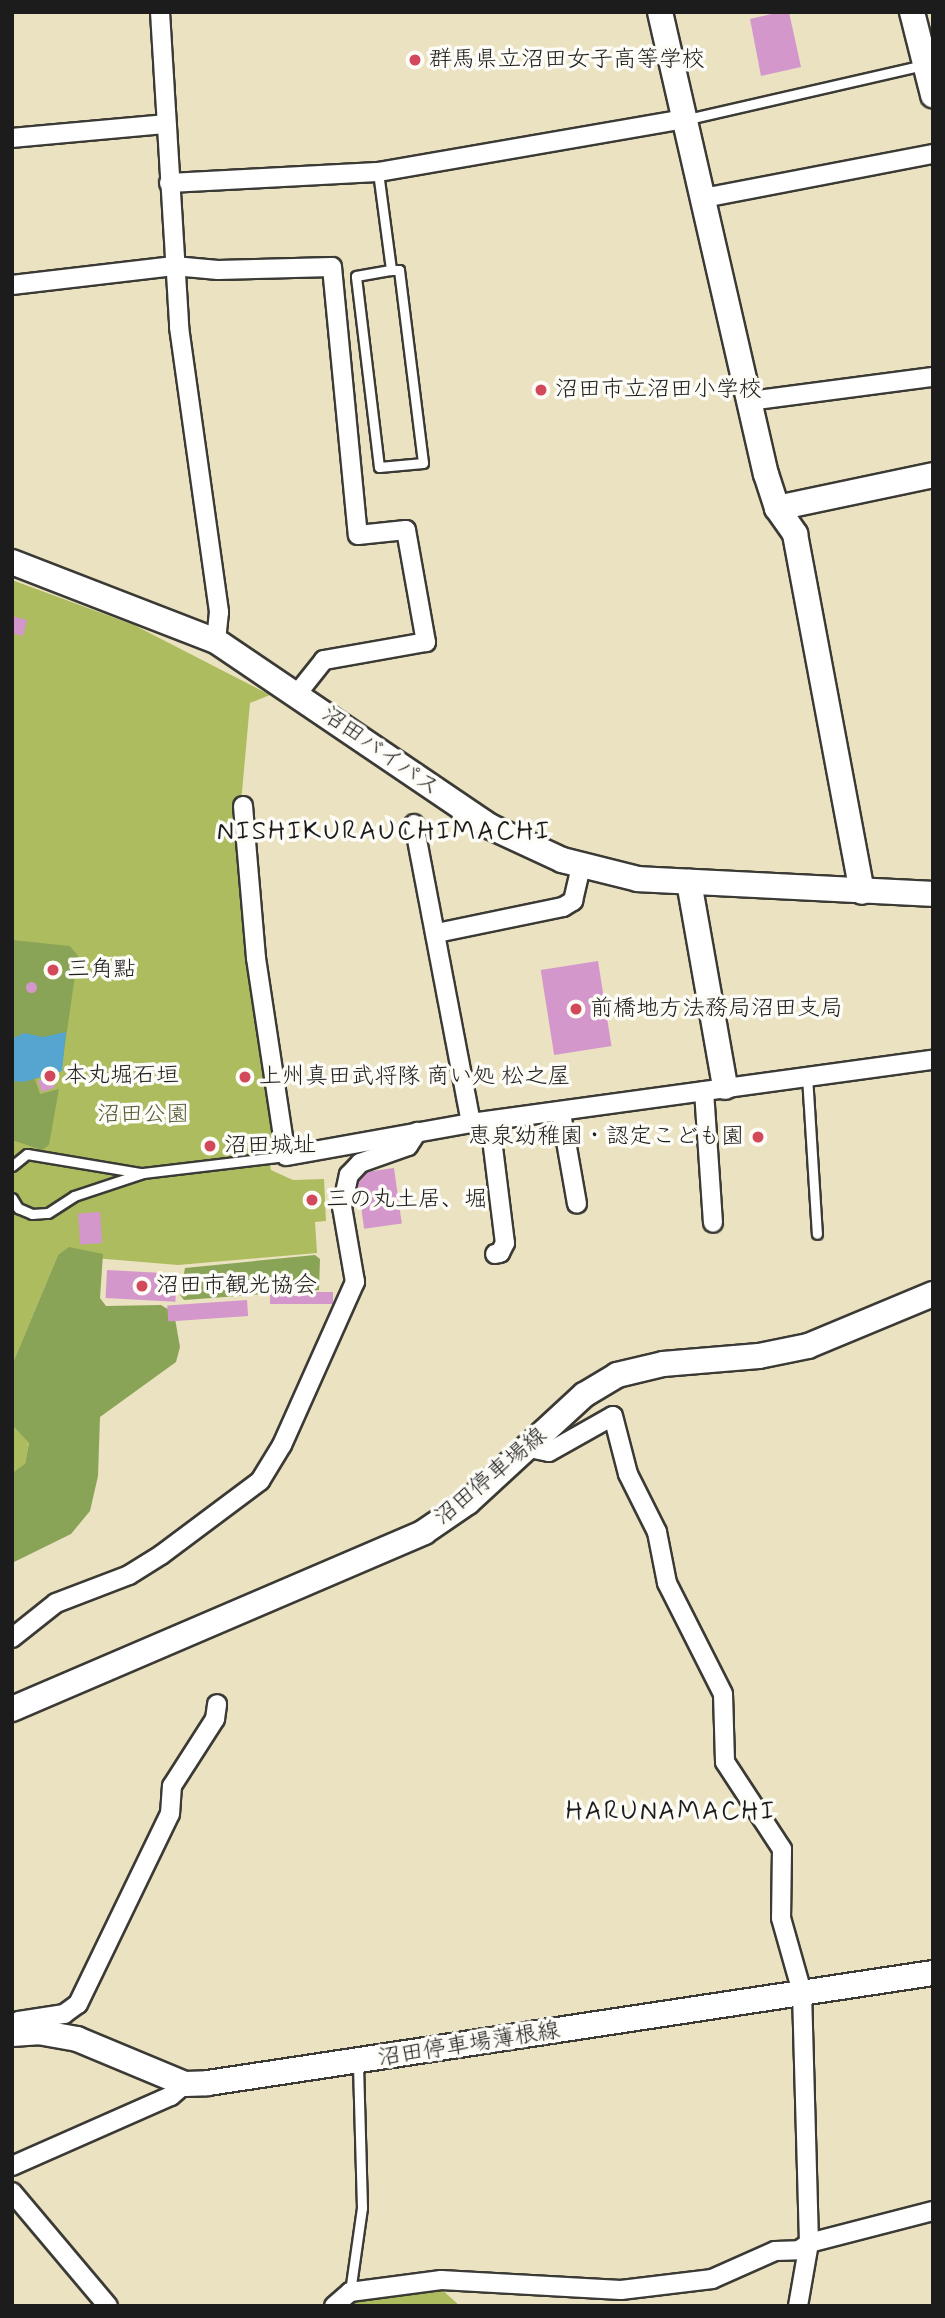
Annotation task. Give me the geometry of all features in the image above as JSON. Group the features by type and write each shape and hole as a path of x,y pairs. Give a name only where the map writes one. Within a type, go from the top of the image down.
{"street":[{"path":"160,12 174,266 219,612 216,640"},
{"path":"660,12 777,508 795,534 862,892"},
{"path":"912,12 933,95"},
{"path":"169,183 378,172 686,119"},
{"path":"12,138 166,124"},
{"path":"704,198 933,154"},
{"path":"12,285 174,266 218,270 332,267 358,535 406,530 426,642 324,660 296,694"},
{"path":"750,401 933,377"},
{"path":"777,508 933,475"},
{"name":"沼田バイパス","path":"12,562 216,640 489,826 529,848 581,866 638,879 933,894"},
{"path":"243,806 255,945 286,1156 471,1123 490,1123 714,1089 933,1060"},
{"path":"414,824 437,933 471,1123"},
{"path":"437,933 563,907 573,901 581,866"},
{"path":"689,882 714,1089 713,1223"},
{"path":"561,1113 578,1204"},
{"path":"490,1123 505,1243 500,1253 495,1254"},
{"path":"12,1638 34,1616 56,1603 130,1575 260,1481 282,1446 355,1282 343,1190 360,1163 408,1146 416,1132"},
{"name":"沼田停車場線","path":"12,1709 424,1532 453,1515 584,1395 617,1375 663,1364 759,1356 808,1346 933,1294"},
{"path":"529,1448 549,1452 613,1416 628,1474 657,1532 667,1583 723,1694 725,1762 782,1849 782,1918 802,1992 809,2243 797,2306"},
{"path":"12,2027 19,2021 64,2014 78,2004 170,1814 172,1786 215,1719 217,1704"},
{"name":"沼田停車場薄根線","path":"12,2034 38,2032 77,2039 185,2084 358,2063 933,1973"},
{"path":"12,2166 171,2096 185,2084"},
{"path":"12,2192 108,2306"},
{"path":"334,2306 347,2297 441,2280 621,2290 712,2280 775,2251 799,2250 809,2243 933,2211"}],"lane":[{"path":"686,119 925,65"},
{"path":"378,172 391,271"},
{"path":"399,270 423,463 379,467 356,276 391,271 399,270"},
{"path":"807,1076 817,1234"},
{"path":"13,1160 27,1154 143,1173"},
{"path":"12,1198 18,1208 32,1214 48,1213 74,1196 143,1173 286,1156"},
{"path":"347,2297 362,2208 358,2063"}],"green space":[{"name":"沼田公園","path":"12,580 134,625 270,695 250,703 241,803 277,1132 268,1152 271,1170 293,1180 324,1179 326,1221 315,1222 317,1253 178,1265 58,1255 12,1365"},
{"path":"12,940 70,946 78,956 61,1071 35,1079 40,1094 59,1089 49,1145 42,1150 12,1140"},
{"path":"69,1247 103,1254 100,1298 106,1306 161,1305 174,1313 180,1347 176,1362 100,1417 98,1476 90,1511 71,1534 12,1563 12,1473 25,1464 29,1443 12,1425 12,1365 58,1255"},
{"path":"315,1255 320,1259 319,1290 184,1300 180,1295 185,1268"},
{"path":"12,1425 29,1442 25,1465 12,1473"},
{"path":"440,2288 460,2306 347,2306 357,2299"}],"water":[{"path":"66,1032 62,1071 23,1082 12,1081 12,1039 24,1033 43,1037"}],"building":[{"path":"789,12 801,67 761,76 750,19"},
{"path":"12,616 27,620 23,636 12,633"},
{"name":"前橋地方法務局沼田支局","path":"598,961 611,1046 554,1055 541,970"},
{"path":"31,982 35,983 35,991 31,992 27,991 26,987 27,983"},
{"name":"上州真田武将隊 商い処 松之屋","path":"251,1070 252,1083 240,1084 239,1071"},
{"path":"51,1076 55,1087 42,1092 38,1081"},
{"path":"394,1168 402,1223 364,1229 356,1173"},
{"path":"100,1212 102,1243 80,1244 78,1214"},
{"name":"沼田市観光協会","path":"107,1270 177,1274 175,1302 106,1298"},
{"path":"270,1292 333,1292 333,1304 270,1304"},
{"path":"247,1300 248,1316 168,1322 167,1306"}],"place":[{"name":"群馬県立沼田女子高等学校","path":"415,60"},
{"name":"沼田市立沼田小学校","path":"541,390"},
{"name":"三角點","path":"53,970"},
{"name":"前橋地方法務局沼田支局","path":"576,1009"},
{"name":"本丸堀石垣","path":"50,1076"},
{"name":"上州真田武将隊 商い処 松之屋","path":"245,1077"},
{"name":"恵泉幼稚園・認定こども園","path":"758,1137"},
{"name":"沼田城址","path":"210,1146"},
{"name":"三の丸土居、堀","path":"312,1200"},
{"name":"沼田市観光協会","path":"142,1286"}],"district":[{"name":"NISHIKURAUCHIMACHI","path":"384,833"},
{"name":"HARUNAMACHI","path":"671,1813"}]}
